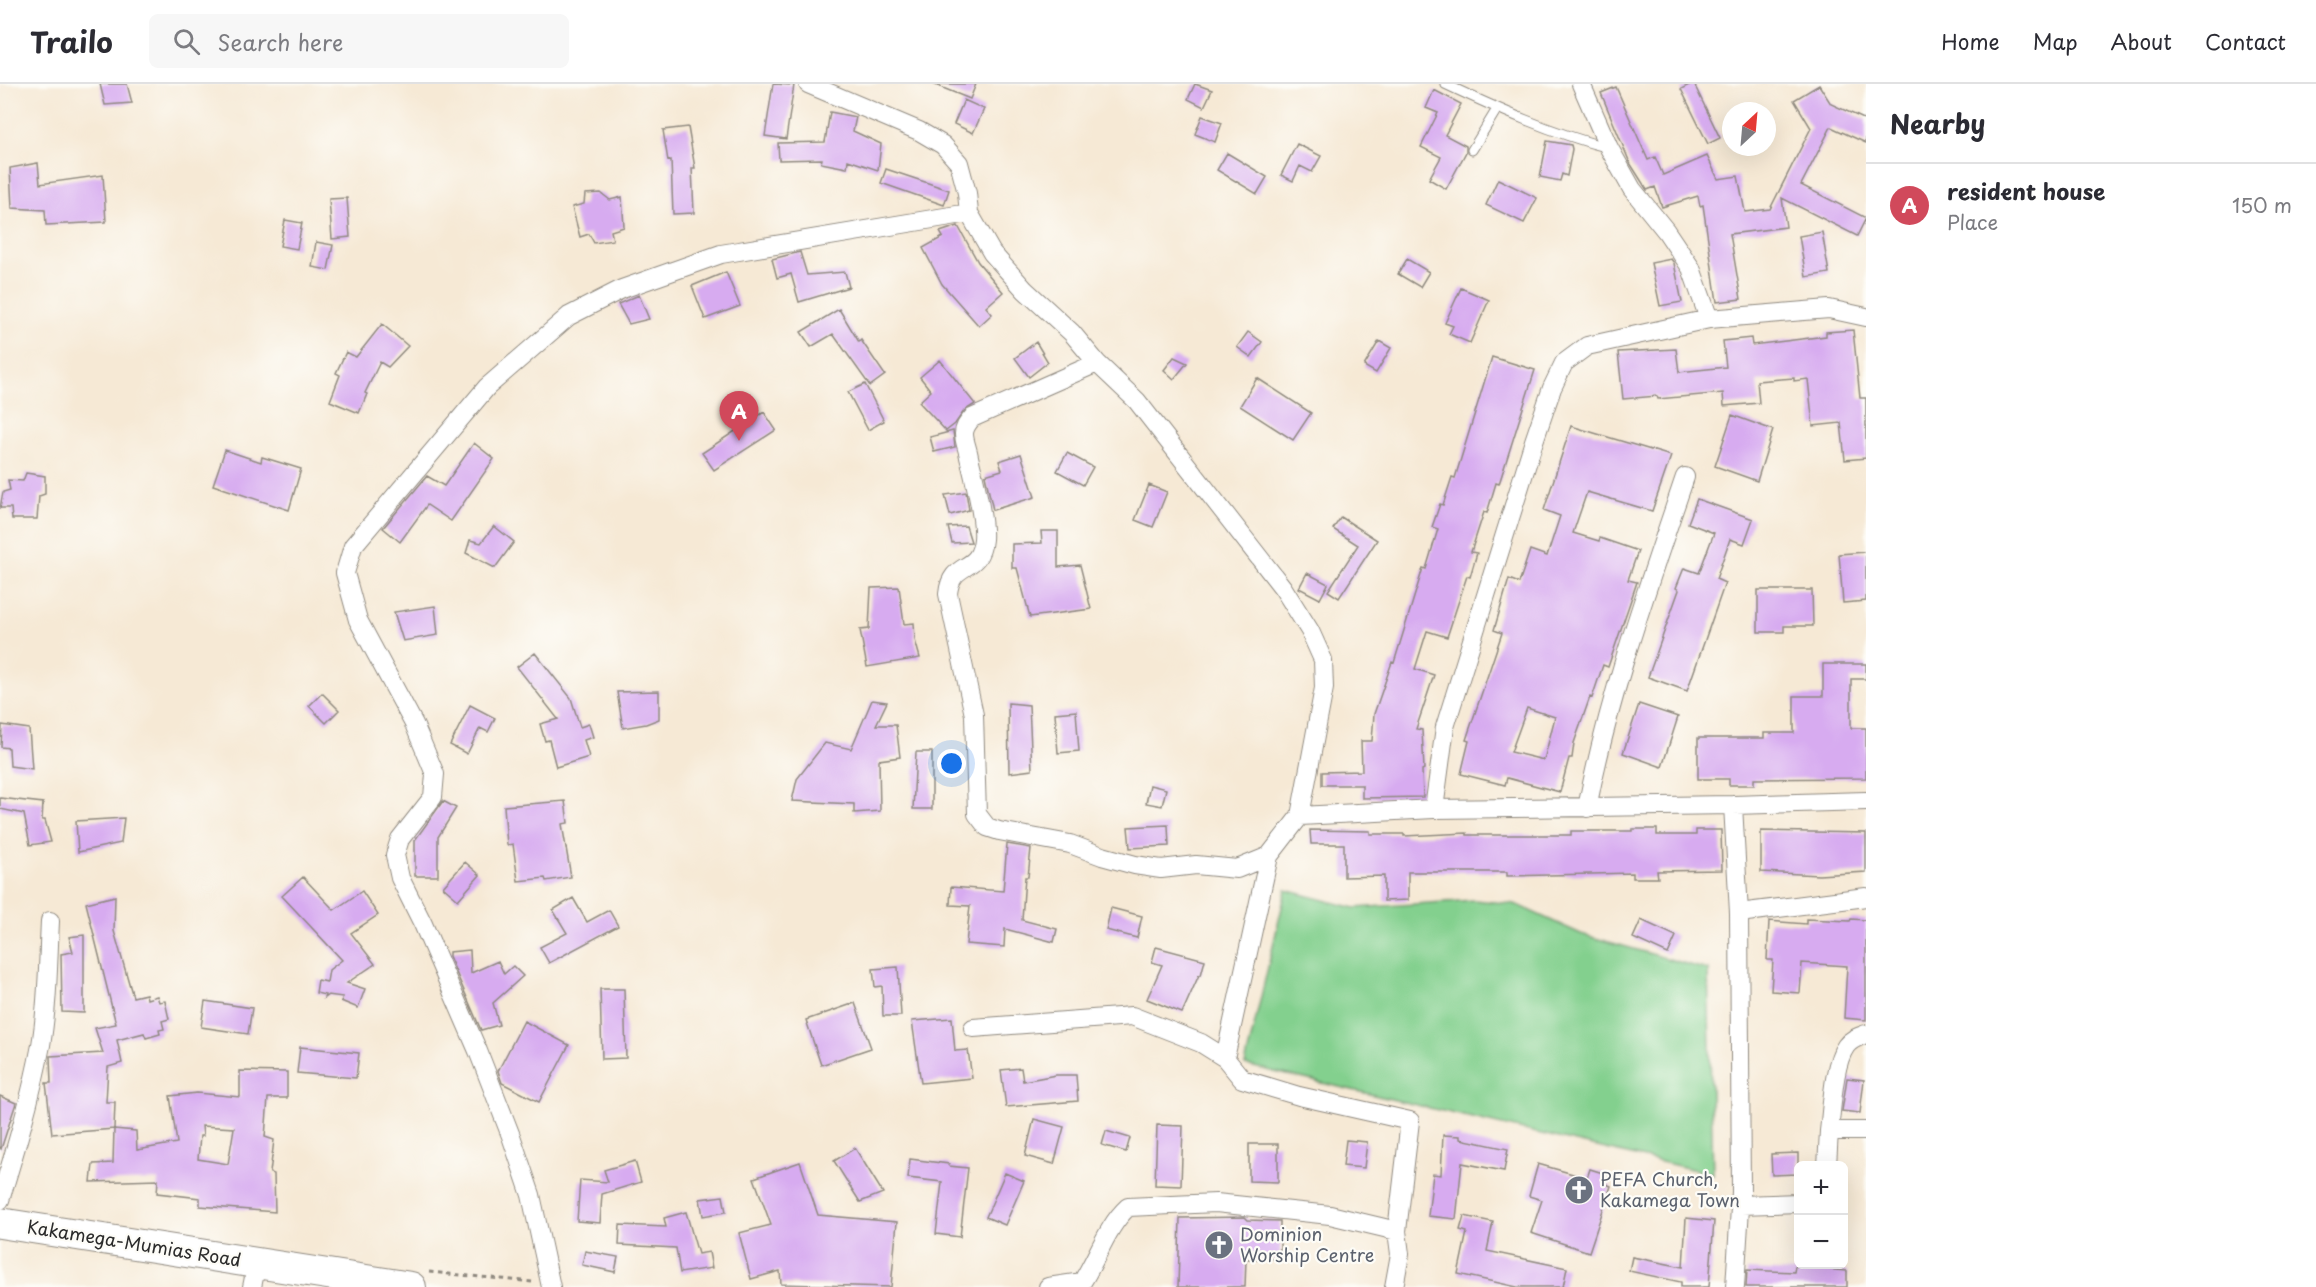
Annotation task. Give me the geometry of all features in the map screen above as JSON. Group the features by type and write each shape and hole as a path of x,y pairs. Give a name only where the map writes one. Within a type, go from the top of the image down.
{"highway":[{"name":"Kakamega-Mumias Road","path":"0,1223 255,1275 411,1287"}],"street":[{"path":"808,84 919,131 943,145 959,163 967,193 969,213 992,253 1025,290 1072,333 1097,363 1137,401 1283,588 1310,631 1323,660 1324,688 1300,816 1269,856 1225,1058"},
{"path":"1581,84 1609,148 1632,189 1666,231 1691,268 1709,319"},
{"path":"551,1287 531,1195 511,1136 478,1051 423,924 400,878 395,855 400,839 433,797 435,774 414,724 358,620 345,573 353,546 487,387 569,316 622,289 721,254 969,213"},
{"path":"1434,808 1445,727 1534,441 1552,388 1564,363 1587,346 1709,319 1829,309 1866,317"},
{"path":"1097,363 972,418 966,426 964,434 975,482 983,538 980,554 975,562 956,573 950,582 948,594 975,715 977,814 987,827 999,831 1070,844 1102,856 1161,869 1196,865 1237,869 1269,856"},
{"path":"1587,808 1597,758 1642,602 1685,477"},
{"path":"1300,816 1434,808 1587,808 1866,801"},
{"path":"1733,805 1739,913 1741,1204 1735,1287"},
{"path":"1739,913 1866,897"},
{"path":"0,1200 26,1117 41,1042 48,980 50,921"},
{"path":"974,1028 1132,1016 1201,1043 1225,1058 1242,1079 1299,1096 1410,1121 1397,1231 1400,1254 1394,1287"},
{"path":"1827,1161 1838,1068 1845,1048 1854,1038 1866,1034"},
{"path":"1829,1131 1866,1131"},
{"path":"1048,1287 1082,1282 1095,1262 1117,1217 1128,1207 1216,1203 1330,1215 1397,1231"},
{"path":"1741,1204 1794,1203"}],"lane":[{"path":"1445,84 1497,109 1575,139 1609,148"},
{"path":"1472,150 1497,109"}],"green space":[{"path":"1286,890 1355,908 1474,900 1515,904 1581,934 1708,970 1713,1174 1245,1065"}],"building":[{"path":"100,84 127,84 132,103 105,105"},
{"path":"773,84 794,85 786,139 765,136"},
{"path":"933,84 976,84 970,99"},
{"path":"1195,84 1212,90 1204,107 1188,99"},
{"path":"1694,84 1720,138 1708,144 1681,89"},
{"path":"1819,85 1831,104 1866,120 1866,143 1831,127 1801,185 1866,218 1857,236 1782,198 1786,227 1730,234 1741,299 1717,302 1703,205 1700,206 1698,196 1662,207 1655,187 1647,190 1630,163 1601,93 1616,87 1648,160 1655,157 1663,175 1707,156 1718,179 1738,176 1745,212 1770,209 1811,128 1794,100"},
{"path":"1434,90 1461,104 1445,135 1466,146 1466,152 1446,189 1429,179 1441,157 1421,147 1438,113 1426,108"},
{"path":"964,100 984,109 973,133 954,124"},
{"path":"830,112 856,117 853,131 881,144 878,170 848,160 847,168 821,163 822,159 779,160 778,143 825,142"},
{"path":"1202,116 1222,123 1215,142 1195,134"},
{"path":"688,127 695,168 692,168 694,213 673,214 671,160 668,161 663,130"},
{"path":"1547,141 1571,145 1567,176 1562,174 1560,181 1540,177"},
{"path":"1297,144 1321,156 1312,172 1300,166 1293,181 1281,175"},
{"path":"1227,153 1267,177 1257,194 1217,170"},
{"path":"38,163 40,184 103,175 106,222 46,225 45,210 12,208 10,168"},
{"path":"886,169 949,190 944,205 881,183"},
{"path":"1498,179 1537,198 1524,223 1486,205"},
{"path":"601,193 610,200 622,197 624,227 611,231 613,240 594,243 589,234 580,237 572,207 584,204 585,194"},
{"path":"347,198 350,237 332,239 329,199"},
{"path":"285,220 302,223 297,249 280,246"},
{"path":"958,226 978,262 1003,292 986,307 992,314 979,326 942,284 923,248 943,237 940,232"},
{"path":"1822,232 1829,273 1806,277 1799,236"},
{"path":"316,242 333,245 328,270 312,267"},
{"path":"800,252 807,275 845,272 849,287 799,302 791,274 777,278 772,259"},
{"path":"1407,259 1429,272 1420,287 1398,274"},
{"path":"1671,259 1674,263 1682,302 1660,306 1651,263"},
{"path":"726,272 740,306 705,319 692,286"},
{"path":"1461,288 1489,300 1470,343 1449,334 1453,326 1445,323"},
{"path":"639,295 649,319 629,324 618,304"},
{"path":"839,309 859,342 861,340 885,375 870,386 833,334 811,347 801,332"},
{"path":"382,324 408,346 388,367 380,362 365,393 367,394 359,413 330,401 340,375 336,373 346,352 356,357"},
{"path":"1853,330 1860,398 1866,398 1866,458 1845,460 1841,423 1813,426 1808,379 1757,381 1759,403 1724,406 1723,393 1658,399 1657,396 1623,399 1618,352 1676,349 1679,372 1726,367 1723,341 1751,338 1752,345 1826,336 1826,332"},
{"path":"1248,332 1262,342 1251,357 1237,347"},
{"path":"1379,341 1391,348 1376,373 1364,366"},
{"path":"1036,342 1048,362 1029,377 1015,358"},
{"path":"1174,357 1187,363 1174,379 1164,370"},
{"path":"1492,357 1535,370 1499,484 1496,483 1487,513 1484,512 1471,552 1477,553 1470,577 1467,576 1447,637 1427,631 1415,669 1434,675 1416,729 1422,730 1423,797 1362,798 1362,785 1322,785 1322,772 1362,771 1361,741 1372,741 1374,714 1392,662 1394,663 1423,568 1426,569 1438,529 1432,527 1440,504 1443,505 1452,477 1455,478"},
{"path":"940,360 975,404 964,411 955,424 946,431 919,402 931,391 920,377"},
{"path":"1257,378 1311,413 1293,440 1240,406"},
{"path":"865,384 884,421 868,430 848,392"},
{"path":"764,412 776,430 714,470 702,453"},
{"path":"1732,415 1773,430 1757,481 1715,466"},
{"path":"1571,426 1671,456 1652,511 1587,492 1573,533 1599,541 1600,538 1638,551 1628,580 1637,582 1608,667 1603,665 1592,698 1590,697 1560,792 1507,778 1505,785 1461,774 1469,741 1466,740 1502,633 1494,630 1509,579 1519,583 1530,550 1547,556 1560,516 1544,510","holes":["1527,708 1555,717 1544,760 1511,752"]},
{"path":"953,431 955,447 934,452 930,437"},
{"path":"474,443 494,459 451,521 427,505 400,542 383,528 427,476 444,486"},
{"path":"225,450 261,462 262,457 301,469 289,510 213,485"},
{"path":"1067,453 1093,467 1083,485 1057,471"},
{"path":"1021,454 1035,497 993,510 985,475 1002,470 999,461"},
{"path":"26,473 45,476 45,494 39,496 37,519 12,519 11,508 0,508 3,492 10,490 8,480 23,481"},
{"path":"1149,485 1167,492 1153,527 1135,520"},
{"path":"966,492 969,510 950,515 945,495"},
{"path":"1697,499 1753,519 1744,544 1730,539 1716,579 1725,583 1687,691 1648,677 1679,590 1676,588 1684,568 1699,573 1714,533 1688,523"},
{"path":"1341,517 1377,540 1339,598 1328,591 1358,545 1333,529"},
{"path":"494,526 514,542 495,568 466,553 470,540 481,543"},
{"path":"966,526 971,542 952,543 948,527"},
{"path":"1041,531 1058,531 1058,567 1080,565 1091,609 1030,617 1017,568 1012,568 1012,544 1042,543"},
{"path":"1866,552 1866,601 1843,603 1839,554"},
{"path":"1307,573 1328,584 1320,599 1299,588"},
{"path":"899,587 904,624 914,623 915,640 920,658 867,667 860,630 869,629 871,588"},
{"path":"1758,590 1812,590 1813,626 1784,626 1784,632 1758,632"},
{"path":"435,606 438,635 403,641 394,612"},
{"path":"535,653 571,698 580,727 589,724 593,737 584,740 589,757 556,767 549,740 545,741 540,724 558,719 517,667"},
{"path":"1823,664 1866,664 1866,679 1851,679 1851,728 1866,728 1866,778 1754,779 1754,785 1729,785 1729,779 1698,779 1698,738 1764,738 1764,733 1794,733 1794,696 1823,696"},
{"path":"659,691 659,719 623,728 617,692"},
{"path":"322,693 339,710 326,723 309,706"},
{"path":"872,700 887,702 876,725 896,725 900,757 879,760 880,811 854,813 854,804 792,801 797,779 825,743 851,749"},
{"path":"1008,703 1029,705 1032,770 1009,773"},
{"path":"1639,704 1678,717 1662,767 1623,753"},
{"path":"470,705 495,718 488,732 480,728 467,754 450,745"},
{"path":"1076,711 1079,751 1058,753 1055,713"},
{"path":"2,725 29,729 32,769 10,766 9,748 1,747"},
{"path":"916,752 932,752 932,809 913,809"},
{"path":"1150,785 1166,789 1162,806 1146,803"},
{"path":"0,798 43,803 42,820 45,820 51,842 30,845 24,814 0,809"},
{"path":"443,801 456,808 438,837 438,876 415,876 415,840"},
{"path":"565,801 568,823 562,824 571,877 546,881 545,878 518,881 513,844 507,845 504,806"},
{"path":"124,818 121,843 78,852 76,821"},
{"path":"1168,825 1169,846 1130,848 1128,827"},
{"path":"1632,829 1657,829 1657,835 1696,835 1696,830 1721,830 1722,870 1657,871 1658,878 1633,878 1633,873 1507,876 1507,872 1408,872 1408,900 1384,901 1384,876 1344,877 1344,844 1311,844 1310,830 1370,831 1370,834 1404,834 1404,836 1467,833 1467,835 1571,835 1571,831 1632,831"},
{"path":"1761,831 1866,833 1866,872 1819,875 1761,872"},
{"path":"1007,844 1031,848 1028,877 1025,877 1022,920 1057,929 1054,942 1005,929 1004,947 966,944 970,906 950,905 951,887 1003,891"},
{"path":"465,862 480,875 458,900 443,887"},
{"path":"303,877 334,910 362,891 378,915 351,933 375,964 347,983 365,989 358,1008 341,1001 343,997 328,995 324,998 325,995 316,993 318,980 327,982 329,970 342,960 282,896"},
{"path":"115,896 114,931 133,997 146,994 147,999 157,996 159,1002 165,1001 169,1019 162,1021 164,1029 159,1030 160,1034 146,1038 144,1033 117,1040 122,1063 108,1067 106,1102 115,1102 114,1129 52,1134 46,1083 51,1083 50,1056 103,1053 95,1028 116,1024 86,903"},
{"path":"573,898 587,922 609,910 618,926 549,963 540,947 567,933 553,910"},
{"path":"1111,908 1142,916 1137,938 1106,930"},
{"path":"1806,919 1866,920 1866,1020 1844,1018 1847,966 1802,963 1800,993 1771,991 1773,960 1767,960 1769,921 1806,924"},
{"path":"1641,920 1676,936 1668,954 1633,938"},
{"path":"84,935 84,1013 62,1012 61,954 73,952 69,937"},
{"path":"1156,947 1205,960 1201,975 1182,1013 1147,999 1162,965 1152,962"},
{"path":"470,950 471,973 498,961 504,974 513,966 523,976 493,1003 499,1025 481,1030 449,956 449,952"},
{"path":"898,967 901,1016 883,1016 882,986 875,987 873,969"},
{"path":"600,989 624,989 626,1058 602,1059"},
{"path":"205,1001 252,1008 248,1034 201,1027"},
{"path":"855,1003 871,1048 821,1065 806,1020"},
{"path":"952,1018 955,1051 968,1050 972,1078 921,1083 912,1021"},
{"path":"524,1021 569,1045 539,1102 502,1083 498,1071"},
{"path":"300,1047 359,1053 356,1078 297,1073"},
{"path":"1021,1068 1023,1081 1056,1075 1076,1075 1078,1101 1006,1107 1001,1070"},
{"path":"240,1071 287,1072 287,1098 268,1098 265,1137 274,1140 270,1173 274,1174 275,1212 200,1206 200,1198 157,1193 158,1180 91,1182 93,1164 113,1163 114,1129 136,1131 137,1150 177,1143 170,1096 197,1093 240,1097","holes":["202,1126 234,1128 228,1164 198,1159 200,1136 203,1136"]},
{"path":"1847,1078 1864,1080 1860,1113 1842,1111"},
{"path":"0,1096 16,1103 1,1149 0,1148"},
{"path":"1034,1119 1064,1127 1054,1164 1025,1156"},
{"path":"1157,1125 1183,1126 1181,1186 1155,1185"},
{"path":"1106,1131 1130,1138 1126,1152 1102,1145"},
{"path":"1443,1135 1460,1136 1460,1139 1508,1149 1504,1171 1462,1163 1456,1219 1428,1216 1433,1174 1441,1175"},
{"path":"1346,1140 1367,1142 1364,1168 1343,1166"},
{"path":"1249,1144 1278,1144 1278,1182 1249,1181"},
{"path":"855,1148 883,1193 860,1202 834,1161"},
{"path":"1798,1153 1798,1161 1794,1161 1794,1174 1772,1175 1771,1154"},
{"path":"910,1159 968,1168 960,1237 936,1234 942,1182 908,1178"},
{"path":"635,1161 641,1182 602,1194 600,1223 577,1221 580,1180 608,1182 604,1170"},
{"path":"800,1162 818,1215 897,1222 891,1287 781,1284 780,1271 751,1279 739,1233 771,1225 754,1178"},
{"path":"1538,1164 1587,1178 1590,1169 1606,1174 1603,1183 1611,1186 1589,1252 1531,1233 1542,1200 1529,1196"},
{"path":"1005,1173 1024,1181 1005,1225 986,1217"},
{"path":"723,1196 726,1212 703,1216 700,1199"},
{"path":"686,1212 698,1254 709,1252 712,1268 680,1273 676,1248 619,1245 620,1225 666,1227 664,1218"},
{"path":"1464,1216 1493,1222 1487,1251 1567,1268 1563,1287 1517,1287 1458,1274 1467,1232 1460,1230"},
{"path":"1245,1217 1248,1220 1280,1221 1280,1259 1246,1259 1245,1287 1178,1287 1180,1218"},
{"path":"1686,1218 1714,1221 1709,1287 1681,1287 1681,1282 1629,1271 1632,1257 1683,1267"},
{"path":"585,1251 618,1257 615,1272 582,1265"},
{"path":"1794,1269 1847,1271 1847,1287 1746,1287 1747,1270 1794,1272"}],"place":[{"name":"resident house","path":"739,441"},
{"name":"PEFA Church, Kakamega Town","path":"1579,1190"},
{"name":"Dominion Worship Centre","path":"1219,1245"}]}
